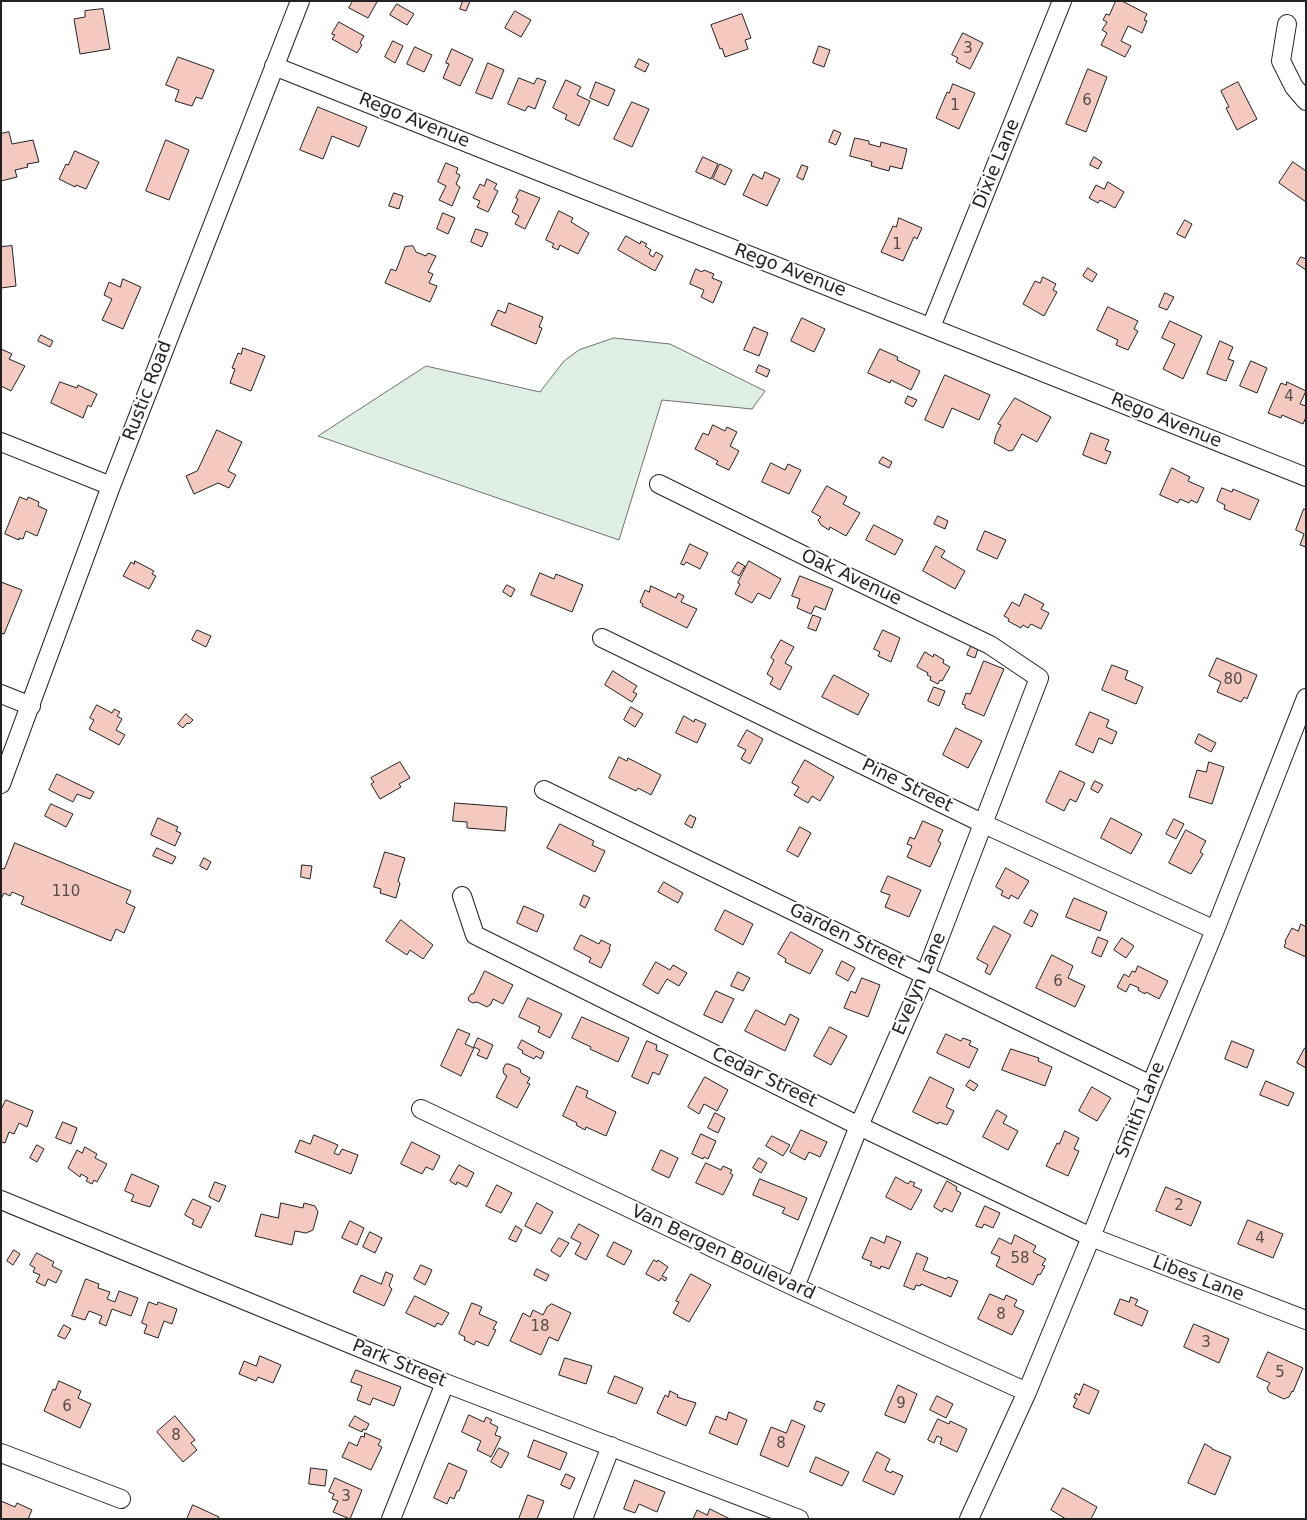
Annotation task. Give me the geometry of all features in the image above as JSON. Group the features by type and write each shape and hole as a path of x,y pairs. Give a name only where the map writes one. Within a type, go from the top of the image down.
{"street":[{"name":"Rustic Road","path":"1,784 111,486 300,1"},
{"name":"Dixie Lane","path":"931,327 1062,1"},
{"path":"1287,24 1281,61 1294,87 1306,101"},
{"name":"Rego Avenue","path":"274,66 1306,477"},
{"path":"1,442 111,486"},
{"name":"Oak Avenue","path":"659,484 990,645 1039,678"},
{"name":"Pine Street","path":"602,638 984,824 1215,930"},
{"name":"Evelyn Lane","path":"795,1287 859,1126 925,975 1039,678"},
{"path":"1,694 31,706"},
{"name":"Smith Lane","path":"969,1519 1026,1392 1091,1237 1306,698"},
{"name":"Garden Street","path":"544,790 1151,1085"},
{"name":"Cedar Street","path":"462,896 475,935 859,1126 1091,1237"},
{"name":"Van Bergen Boulevard","path":"421,1109 795,1287 1026,1392"},
{"name":"Park Street","path":"1,1200 444,1383 611,1446 772,1514 799,1519"},
{"name":"Libes Lane","path":"1091,1237 1306,1320"},
{"path":"392,1519 444,1383"},
{"path":"583,1519 611,1446"},
{"path":"1,1453 120,1500"}],"green space":[{"path":"614,338 670,344 765,391 752,409 662,400 619,540 318,436 426,366 540,392 564,361 579,350"}],"building":[{"path":"353,1 377,2 368,18 349,8"},
{"path":"463,1 470,1 466,11 460,9"},
{"path":"1116,1 1122,1 1147,14 1144,20 1147,21 1142,33 1128,26 1121,41 1131,46 1125,57 1101,45 1107,33 1102,30 1107,22 1103,20 1106,14 1109,15"},
{"path":"397,4 414,14 407,25 390,15"},
{"path":"103,9 110,49 80,54 74,19 85,17 85,11"},
{"path":"515,11 531,20 521,37 505,28"},
{"path":"742,14 751,38 745,40 748,49 725,57 711,25"},
{"path":"339,22 364,36 360,43 362,45 357,53 332,39 335,35 332,34"},
{"path":"963,33 983,43 970,69 956,62 958,58 952,55"},
{"path":"393,41 403,46 395,63 385,57"},
{"path":"819,46 830,50 824,67 813,63"},
{"path":"415,47 432,55 424,72 407,64"},
{"path":"452,49 473,59 460,86 443,78 449,64 446,63"},
{"path":"178,57 214,70 202,99 196,97 192,106 175,101 179,90 166,85"},
{"path":"639,59 649,64 645,72 635,67"},
{"path":"488,63 504,70 492,99 476,93"},
{"path":"1088,69 1107,77 1086,132 1066,124"},
{"path":"519,78 534,84 537,78 546,81 535,109 528,106 525,111 508,104"},
{"path":"566,80 581,87 577,95 590,101 579,126 565,119 567,115 553,108"},
{"path":"596,82 615,90 608,106 590,98"},
{"path":"1238,82 1257,119 1237,130 1226,108 1229,107 1221,91"},
{"path":"953,84 975,93 959,129 936,118 947,92 949,93"},
{"path":"632,102 649,109 632,147 614,139"},
{"path":"318,107 367,127 359,147 332,136 323,159 300,150"},
{"path":"834,130 841,133 836,145 829,142"},
{"path":"9,132 12,144 33,140 39,162 27,164 28,167 15,170 17,177 1,181 1,134"},
{"path":"855,138 869,141 869,144 880,147 881,142 907,149 902,169 890,166 889,171 871,166 872,162 850,156"},
{"path":"166,140 189,150 169,200 146,191"},
{"path":"75,151 99,162 86,189 76,185 75,187 59,179"},
{"path":"703,157 718,164 711,179 696,172"},
{"path":"1094,157 1102,162 1098,169 1090,165"},
{"path":"1293,162 1306,171 1306,202 1279,183"},
{"path":"446,163 458,168 456,173 460,175 456,184 460,187 452,206 439,200 446,186 438,182"},
{"path":"720,164 732,170 725,185 713,179"},
{"path":"802,165 808,167 803,180 797,177"},
{"path":"765,172 780,179 767,206 743,195 753,174 762,179"},
{"path":"487,179 497,184 494,189 498,191 488,212 477,207 480,201 473,198 480,184 484,186"},
{"path":"1108,182 1124,192 1115,208 1100,200 1098,203 1089,198 1096,185 1104,189"},
{"path":"520,190 540,198 525,229 515,224 519,216 512,212"},
{"path":"394,193 403,196 399,209 389,206"},
{"path":"559,211 573,218 571,222 589,233 578,254 560,245 558,250 552,247 554,244 546,240"},
{"path":"443,213 455,218 448,234 437,229"},
{"path":"899,218 922,228 917,239 914,237 903,261 881,252 893,226 896,227"},
{"path":"1185,220 1192,224 1185,238 1177,234"},
{"path":"476,229 488,233 482,247 471,242"},
{"path":"626,236 640,244 641,241 647,244 645,246 651,250 649,254 653,257 656,252 663,256 655,271 618,250"},
{"path":"12,246 16,286 1,288 1,247"},
{"path":"413,246 416,252 426,256 428,253 436,256 428,272 433,274 429,283 437,286 430,302 385,283 391,269 396,271 405,247"},
{"path":"1301,257 1306,259 1306,270 1297,264"},
{"path":"1088,268 1097,274 1092,282 1083,276"},
{"path":"696,269 714,274 712,278 722,282 713,303 701,297 704,290 690,284"},
{"path":"1043,277 1056,284 1053,290 1057,292 1044,316 1023,304 1035,281 1040,283"},
{"path":"123,279 141,287 123,329 102,320 112,299 104,295 109,282 120,287"},
{"path":"1165,293 1174,297 1167,310 1159,307"},
{"path":"509,303 543,317 539,327 542,328 536,344 491,325 498,310 505,313"},
{"path":"1108,307 1138,321 1134,329 1138,331 1128,350 1116,345 1118,340 1097,330"},
{"path":"802,318 825,329 814,352 791,341"},
{"path":"1170,321 1202,336 1183,379 1163,369 1175,344 1162,338"},
{"path":"754,327 768,333 759,356 744,350"},
{"path":"41,335 53,341 50,347 38,341"},
{"path":"1220,341 1233,347 1228,359 1234,361 1226,381 1207,374"},
{"path":"243,348 265,356 251,391 230,383 235,369 232,368 238,353 241,354"},
{"path":"1,349 12,354 9,359 25,366 11,391 1,386"},
{"path":"880,349 898,357 897,360 920,371 911,390 891,380 890,383 868,373"},
{"path":"1251,361 1267,368 1257,393 1240,386"},
{"path":"759,365 770,370 767,377 756,372"},
{"path":"945,375 990,395 979,420 952,408 943,428 925,420"},
{"path":"60,382 77,388 78,385 97,394 91,407 88,405 83,418 51,403"},
{"path":"1287,382 1306,391 1300,404 1306,406 1306,417 1303,424 1282,415 1281,418 1268,413 1281,383 1286,385"},
{"path":"908,396 917,400 913,407 905,403"},
{"path":"1015,398 1051,417 1037,442 1022,434 1013,450 1009,451 994,443 1001,425 998,424"},
{"path":"713,425 725,431 727,427 737,432 730,446 739,451 729,470 716,464 718,461 695,449 703,433 708,435"},
{"path":"217,430 242,442 228,471 236,475 229,488 218,483 194,494 186,476 197,471"},
{"path":"1091,433 1109,440 1105,450 1111,452 1106,464 1083,455"},
{"path":"883,457 892,462 889,468 879,463"},
{"path":"771,463 785,470 788,464 801,470 789,494 762,482"},
{"path":"1172,468 1190,477 1188,481 1204,488 1197,503 1191,500 1189,503 1180,499 1178,503 1160,495"},
{"path":"827,486 847,497 843,504 860,513 846,536 830,527 829,530 821,525 818,520 821,517 812,512"},
{"path":"1222,488 1232,492 1233,489 1259,500 1250,520 1224,509 1225,505 1217,501"},
{"path":"20,497 27,500 28,497 39,502 38,506 47,510 37,536 26,531 23,539 19,538 19,540 5,534"},
{"path":"1304,509 1306,510 1306,547 1300,545 1304,534 1296,530"},
{"path":"938,516 948,521 945,529 934,524"},
{"path":"874,525 903,540 895,555 866,540"},
{"path":"985,531 1006,540 997,559 977,550"},
{"path":"690,544 708,553 700,569 686,562 684,565 681,564"},
{"path":"936,546 945,551 941,557 965,571 955,589 923,571"},
{"path":"135,561 154,571 152,574 156,576 149,589 123,576 131,562 134,564"},
{"path":"749,561 781,579 770,599 758,593 752,603 735,594 740,584 738,583"},
{"path":"738,562 745,566 739,576 732,572"},
{"path":"540,573 554,579 556,574 583,585 572,612 531,595"},
{"path":"800,576 833,589 825,610 815,606 811,614 797,608 800,599 792,596"},
{"path":"1,582 22,590 4,634 1,633"},
{"path":"507,585 515,589 511,597 503,592"},
{"path":"651,586 676,598 678,593 684,596 681,602 697,609 687,628 642,606 643,604 640,602 645,590 649,592"},
{"path":"1025,594 1044,604 1041,609 1049,613 1041,629 1031,624 1028,628 1023,625 1021,628 1008,621 1009,619 1004,616 1012,602 1019,606"},
{"path":"813,615 821,618 816,631 808,628"},
{"path":"197,630 211,636 206,647 192,640"},
{"path":"883,630 900,638 891,662 878,656 880,652 874,649"},
{"path":"781,640 794,647 785,663 792,667 780,690 770,684 773,678 767,674 774,660 771,658"},
{"path":"971,646 978,649 975,658 967,655"},
{"path":"925,652 933,657 934,654 944,660 943,663 950,667 942,681 940,680 938,684 930,680 931,677 927,675 928,673 917,667"},
{"path":"1217,658 1257,675 1247,699 1244,697 1241,702 1217,692 1221,682 1209,676"},
{"path":"984,661 1004,669 984,716 965,708 965,705 962,704 966,693 970,694"},
{"path":"1112,665 1128,671 1125,679 1143,687 1136,704 1102,690"},
{"path":"613,671 637,686 633,692 637,694 632,702 605,685"},
{"path":"834,675 869,694 858,715 822,697"},
{"path":"934,687 945,691 939,706 928,701"},
{"path":"97,705 112,713 114,709 120,712 117,716 122,719 116,730 125,735 119,745 89,729 94,720 90,718"},
{"path":"631,707 643,714 635,727 624,720"},
{"path":"1090,712 1109,720 1106,727 1117,732 1112,744 1099,738 1093,753 1076,745"},
{"path":"186,714 193,720 183,728 178,724"},
{"path":"684,716 694,722 695,719 706,724 697,743 676,733"},
{"path":"956,728 982,741 968,768 943,755"},
{"path":"747,730 763,739 750,764 741,759 746,750 738,746"},
{"path":"1199,734 1216,743 1211,752 1195,743"},
{"path":"619,757 627,761 628,758 661,775 651,795 638,788 636,791 609,778"},
{"path":"805,760 834,777 820,801 812,796 808,803 794,795 799,787 792,783"},
{"path":"400,762 410,778 399,784 401,787 380,799 371,784 374,782 371,778"},
{"path":"1209,762 1224,767 1212,804 1189,797 1197,770 1206,772"},
{"path":"1060,771 1085,783 1076,802 1070,799 1064,811 1046,802"},
{"path":"57,774 94,792 90,799 77,794 73,802 49,790"},
{"path":"1095,781 1103,785 1098,793 1091,789"},
{"path":"455,803 507,807 505,831 467,828 467,822 453,821"},
{"path":"51,804 73,814 66,827 45,816"},
{"path":"690,815 696,818 692,828 685,824"},
{"path":"158,818 178,827 176,831 181,833 175,846 151,835"},
{"path":"1111,818 1142,834 1131,854 1101,838"},
{"path":"1174,819 1184,824 1176,839 1166,834"},
{"path":"923,821 943,830 938,841 941,843 930,867 907,857 912,846 907,844 910,837 914,839"},
{"path":"560,824 594,841 592,845 605,851 595,872 547,848"},
{"path":"800,827 811,833 798,857 787,851"},
{"path":"1186,830 1206,841 1200,852 1203,854 1191,874 1169,863"},
{"path":"15,843 131,891 126,903 135,907 124,933 116,929 111,941 21,904 24,897 12,892 10,896 4,893 1,899 1,868 4,869"},
{"path":"157,848 176,857 172,864 153,856"},
{"path":"385,852 405,858 398,881 400,883 396,898 380,893 381,889 374,887"},
{"path":"204,858 211,862 207,870 200,866"},
{"path":"302,865 312,866 310,879 301,877"},
{"path":"1006,868 1029,881 1018,899 1011,895 1009,899 1001,895 1003,891 996,887"},
{"path":"888,876 921,890 909,917 885,907 890,895 881,892"},
{"path":"664,882 683,893 678,903 658,892"},
{"path":"584,895 590,898 585,908 580,905"},
{"path":"1074,898 1107,912 1100,931 1066,917"},
{"path":"524,906 544,915 537,932 517,923"},
{"path":"725,910 753,924 743,945 715,930"},
{"path":"1031,910 1038,914 1032,927 1024,923"},
{"path":"401,920 433,945 423,959 410,950 407,955 386,941"},
{"path":"1301,924 1306,927 1306,957 1284,947 1292,928 1298,931"},
{"path":"994,926 1011,935 990,975 985,972 988,965 977,959"},
{"path":"791,932 823,950 810,974 785,962 786,959 778,954"},
{"path":"581,935 599,944 601,940 611,945 601,968 589,962 591,958 574,949"},
{"path":"1098,937 1108,941 1101,957 1092,953"},
{"path":"1122,938 1134,946 1126,958 1114,950"},
{"path":"1052,955 1073,966 1068,978 1085,986 1075,1007 1036,988"},
{"path":"842,961 855,968 848,981 836,974"},
{"path":"656,962 670,970 673,965 687,973 679,986 667,979 658,994 643,985"},
{"path":"1138,966 1168,981 1159,999 1146,992 1145,994 1138,990 1139,988 1130,984 1126,992 1117,987 1124,974 1129,977"},
{"path":"485,971 513,985 503,1004 493,999 487,1007 477,1002 469,1001 468,998 473,994"},
{"path":"738,972 750,978 743,991 731,986"},
{"path":"862,978 880,985 868,1017 844,1008 851,991 855,993"},
{"path":"716,991 734,999 722,1023 704,1015"},
{"path":"528,998 562,1014 550,1038 538,1032 540,1027 519,1017"},
{"path":"756,1010 785,1025 790,1014 799,1019 785,1051 745,1031"},
{"path":"582,1017 629,1038 618,1062 572,1038"},
{"path":"830,1027 847,1036 831,1065 814,1056"},
{"path":"458,1029 470,1034 465,1044 474,1048 461,1076 441,1066"},
{"path":"946,1034 961,1041 963,1038 971,1041 969,1045 978,1049 969,1068 937,1053"},
{"path":"478,1038 493,1045 487,1059 477,1055 480,1050 474,1047"},
{"path":"522,1040 544,1052 541,1059 536,1056 534,1059 522,1053 523,1051 518,1048"},
{"path":"647,1041 657,1045 656,1050 668,1055 659,1075 653,1072 648,1084 632,1077"},
{"path":"1232,1041 1254,1050 1247,1068 1225,1059"},
{"path":"1306,1048 1306,1068 1297,1063"},
{"path":"1011,1049 1039,1058 1038,1061 1052,1067 1045,1086 1002,1070"},
{"path":"506,1064 520,1069 521,1073 530,1078 527,1083 530,1084 517,1108 496,1097 507,1076 503,1070"},
{"path":"705,1077 728,1090 717,1111 704,1104 699,1114 688,1107"},
{"path":"930,1077 954,1089 946,1107 954,1111 947,1125 939,1122 938,1124 913,1112"},
{"path":"970,1080 978,1085 974,1091 966,1086"},
{"path":"1266,1081 1294,1093 1288,1106 1260,1095"},
{"path":"577,1086 588,1091 586,1097 616,1112 606,1136 586,1127 585,1130 576,1125 577,1123 563,1116"},
{"path":"1092,1087 1111,1098 1097,1121 1079,1111"},
{"path":"6,1100 33,1111 27,1127 19,1123 14,1134 9,1132 5,1143 1,1142 1,1110"},
{"path":"997,1110 1007,1116 1003,1123 1018,1131 1008,1150 983,1137"},
{"path":"715,1113 725,1118 718,1133 708,1128"},
{"path":"63,1122 77,1128 71,1144 56,1138"},
{"path":"801,1130 827,1142 820,1157 809,1152 805,1160 790,1152"},
{"path":"1065,1131 1079,1138 1074,1149 1079,1151 1068,1176 1046,1166"},
{"path":"701,1134 716,1141 708,1159 692,1154"},
{"path":"314,1135 338,1145 334,1153 339,1155 342,1149 358,1155 351,1174 295,1152 300,1140 310,1144"},
{"path":"772,1136 790,1145 783,1156 766,1146"},
{"path":"412,1142 440,1156 433,1170 426,1167 422,1174 401,1164"},
{"path":"37,1145 44,1149 37,1162 30,1158"},
{"path":"85,1147 97,1154 95,1158 107,1164 97,1182 94,1180 92,1184 86,1181 88,1178 81,1174 80,1177 68,1168 77,1150 82,1153"},
{"path":"661,1150 678,1158 669,1178 652,1170"},
{"path":"759,1158 767,1163 761,1173 753,1168"},
{"path":"706,1163 721,1170 723,1166 732,1170 730,1173 733,1175 723,1195 696,1183"},
{"path":"459,1165 474,1173 467,1187 457,1182 456,1185 450,1181"},
{"path":"132,1174 159,1186 150,1207 131,1201 134,1195 125,1191"},
{"path":"896,1177 908,1184 910,1181 915,1183 913,1186 922,1190 911,1210 886,1197"},
{"path":"760,1179 807,1198 798,1220 782,1213 785,1208 753,1195"},
{"path":"947,1181 957,1187 956,1190 961,1193 952,1212 944,1208 942,1212 934,1207"},
{"path":"215,1182 226,1186 219,1202 209,1197"},
{"path":"497,1185 512,1193 501,1213 486,1206"},
{"path":"1166,1187 1201,1202 1191,1226 1156,1211"},
{"path":"193,1199 211,1207 201,1228 192,1224 194,1220 185,1215"},
{"path":"281,1203 303,1208 304,1203 315,1206 318,1212 313,1230 306,1233 295,1231 292,1245 255,1236 261,1214 278,1218"},
{"path":"537,1203 553,1212 541,1234 525,1226"},
{"path":"985,1206 1000,1213 993,1228 984,1224 982,1228 976,1226"},
{"path":"1248,1220 1283,1234 1273,1258 1238,1244"},
{"path":"350,1221 364,1228 357,1245 342,1238"},
{"path":"579,1224 599,1235 586,1260 575,1254 581,1243 571,1238"},
{"path":"516,1226 522,1230 516,1242 509,1239"},
{"path":"370,1232 382,1238 375,1253 363,1247"},
{"path":"1015,1235 1036,1246 1033,1252 1046,1259 1042,1265 1045,1266 1040,1275 1038,1274 1033,1285 996,1266 1000,1257 991,1253 999,1238 1011,1244"},
{"path":"887,1236 901,1242 889,1269 881,1266 880,1269 870,1265 872,1262 862,1258 871,1237 884,1243"},
{"path":"559,1238 569,1243 560,1257 551,1251"},
{"path":"614,1242 632,1251 624,1265 607,1256"},
{"path":"14,1250 20,1254 13,1265 7,1261"},
{"path":"37,1253 54,1262 52,1266 62,1271 56,1283 48,1279 45,1286 36,1282 40,1275 33,1272 35,1268 30,1265"},
{"path":"917,1253 928,1258 923,1270 946,1279 948,1277 958,1281 951,1297 921,1284 920,1286 916,1285 914,1290 904,1286"},
{"path":"654,1260 657,1262 658,1260 668,1267 662,1276 667,1278 665,1281 661,1278 659,1281 646,1274"},
{"path":"421,1265 432,1270 425,1285 414,1279"},
{"path":"537,1269 549,1275 546,1281 534,1275"},
{"path":"386,1272 393,1275 389,1286 392,1289 384,1306 353,1292 361,1275 381,1284"},
{"path":"691,1274 711,1285 689,1322 673,1313 679,1302 676,1301"},
{"path":"86,1279 99,1284 98,1288 110,1292 107,1299 115,1302 119,1291 138,1298 131,1316 112,1309 106,1326 99,1323 102,1316 89,1311 85,1320 72,1316"},
{"path":"990,1294 1004,1300 1006,1295 1017,1300 1014,1306 1024,1311 1012,1335 978,1319"},
{"path":"415,1296 449,1313 442,1325 437,1323 435,1327 406,1313"},
{"path":"1131,1297 1138,1300 1135,1305 1148,1311 1142,1326 1114,1314 1120,1299 1129,1302"},
{"path":"149,1302 157,1305 158,1302 177,1309 172,1324 164,1321 158,1338 144,1333 147,1325 142,1323"},
{"path":"472,1303 482,1307 479,1314 497,1322 493,1329 496,1330 488,1346 476,1341 474,1345 464,1340 465,1337 459,1334"},
{"path":"552,1304 571,1313 558,1341 549,1337 541,1355 510,1341 523,1313 530,1317 533,1310 543,1315 547,1307"},
{"path":"1194,1324 1229,1339 1219,1363 1184,1347"},
{"path":"64,1325 71,1329 65,1339 58,1336"},
{"path":"1268,1352 1303,1368 1289,1397 1284,1399 1269,1392 1267,1388 1270,1383 1257,1377"},
{"path":"260,1356 281,1365 273,1383 258,1377 256,1381 239,1374 244,1361 256,1366"},
{"path":"565,1358 592,1366 586,1384 559,1375"},
{"path":"356,1370 401,1387 394,1406 373,1398 370,1405 357,1400 362,1386 351,1382"},
{"path":"615,1376 643,1388 636,1404 608,1393"},
{"path":"59,1381 81,1391 78,1398 91,1404 80,1428 44,1411 53,1389 55,1390"},
{"path":"1084,1384 1099,1391 1089,1414 1073,1407 1077,1399 1074,1398 1076,1393 1079,1395"},
{"path":"898,1385 917,1394 905,1423 885,1415"},
{"path":"670,1391 678,1395 677,1397 696,1403 686,1426 657,1413 665,1395 668,1397"},
{"path":"937,1396 953,1404 946,1418 930,1410"},
{"path":"817,1401 825,1404 821,1412 814,1409"},
{"path":"729,1412 747,1420 737,1445 709,1433 716,1416 726,1420"},
{"path":"469,1415 484,1422 486,1417 492,1420 490,1423 498,1427 495,1435 501,1437 491,1457 477,1450 481,1441 462,1432"},
{"path":"175,1416 195,1440 191,1443 197,1450 183,1462 157,1432"},
{"path":"355,1416 369,1424 366,1430 363,1429 362,1432 349,1426"},
{"path":"938,1419 949,1424 950,1421 967,1429 957,1452 940,1444 942,1438 937,1436 934,1443 928,1440"},
{"path":"792,1420 805,1426 788,1467 760,1455 771,1427 786,1433"},
{"path":"365,1433 381,1440 378,1445 382,1447 371,1470 342,1457 349,1442 357,1446 361,1436 364,1437"},
{"path":"534,1440 567,1453 560,1470 528,1457"},
{"path":"1205,1444 1231,1457 1215,1495 1188,1483"},
{"path":"499,1448 509,1453 501,1468 491,1462"},
{"path":"877,1452 890,1459 885,1470 903,1476 894,1495 863,1481"},
{"path":"816,1457 849,1472 842,1486 810,1472"},
{"path":"449,1463 467,1471 459,1491 457,1491 454,1499 450,1497 447,1504 434,1498"},
{"path":"311,1468 327,1470 325,1486 309,1484"},
{"path":"566,1474 575,1478 570,1489 561,1485"},
{"path":"335,1478 362,1490 350,1519 333,1512 338,1501 332,1499 334,1494 329,1492"},
{"path":"635,1480 665,1492 657,1512 639,1504 635,1513 624,1509"},
{"path":"1063,1488 1097,1507 1091,1519 1066,1519 1051,1510"},
{"path":"528,1495 544,1501 537,1519 519,1519"},
{"path":"1,1501 15,1507 17,1503 32,1510 28,1519 1,1519"},
{"path":"193,1505 219,1517 218,1519 187,1519"},
{"path":"710,1509 730,1519 693,1519 697,1510 707,1515"}]}
